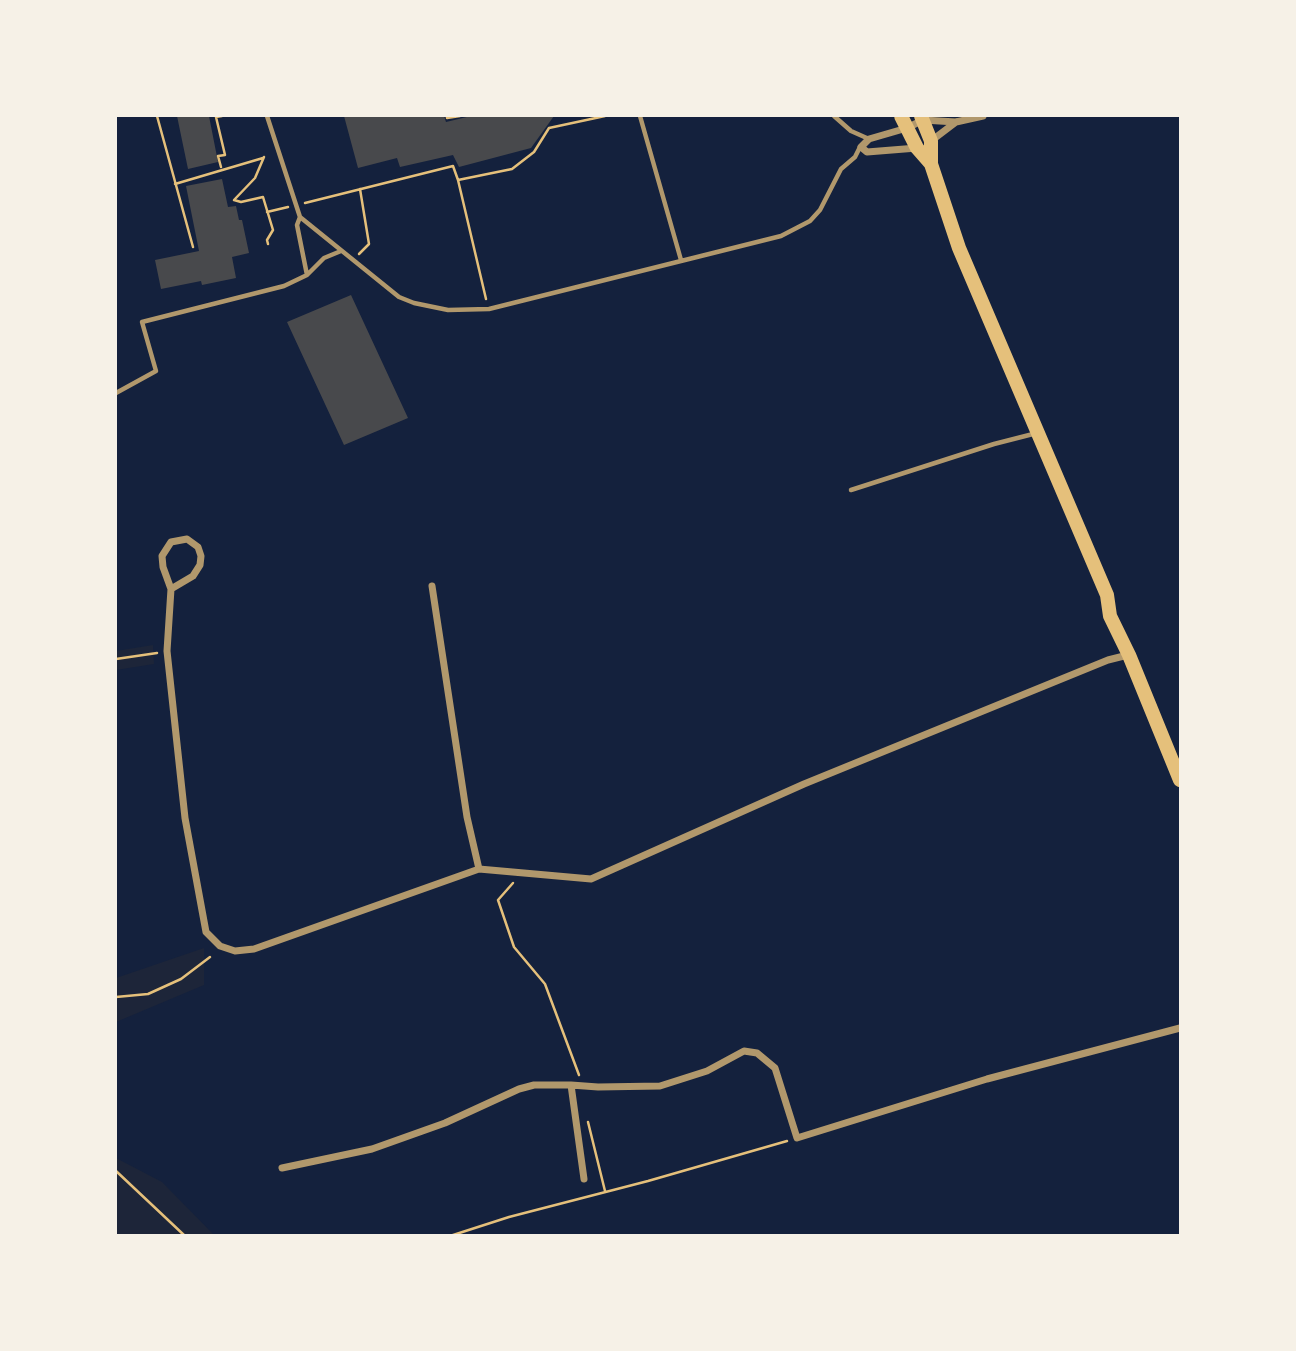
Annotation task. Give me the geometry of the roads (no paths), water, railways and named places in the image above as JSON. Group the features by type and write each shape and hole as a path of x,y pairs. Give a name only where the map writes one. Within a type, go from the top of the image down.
{"main road":[{"path":"922,118 931,141 931,164 959,248 1107,595 1110,616 1181,780"},
{"path":"904,122 917,148 931,164"}],"street":[{"path":"956,122 917,148 867,152 861,146 869,139 904,122 922,118 956,122 983,116"},
{"path":"171,589 193,576 200,565 201,552 191,541 174,540 164,549 163,567 171,589 167,651 185,818 201,914 206,932 220,946 235,951 254,949 479,869 592,879 804,784 1108,660 1129,655"},
{"path":"432,586 467,817 479,869"},
{"path":"282,1168 372,1149 445,1123 519,1089 534,1085 660,1086 707,1071 744,1051 757,1053 775,1068 797,1138 987,1079 1181,1028"},
{"path":"572,1085 584,1179"}],"lane":[{"path":"267,116 300,217 399,297 447,310 489,309 781,236 810,221 827,198 841,169 861,146"},
{"path":"640,116 681,260"},
{"path":"834,116 851,131 869,139"},
{"path":"300,217 297,225 307,275"},
{"path":"116,393 156,370 142,322 284,286 307,275 324,258 342,250"},
{"path":"852,490 994,444 1038,433"}]}
